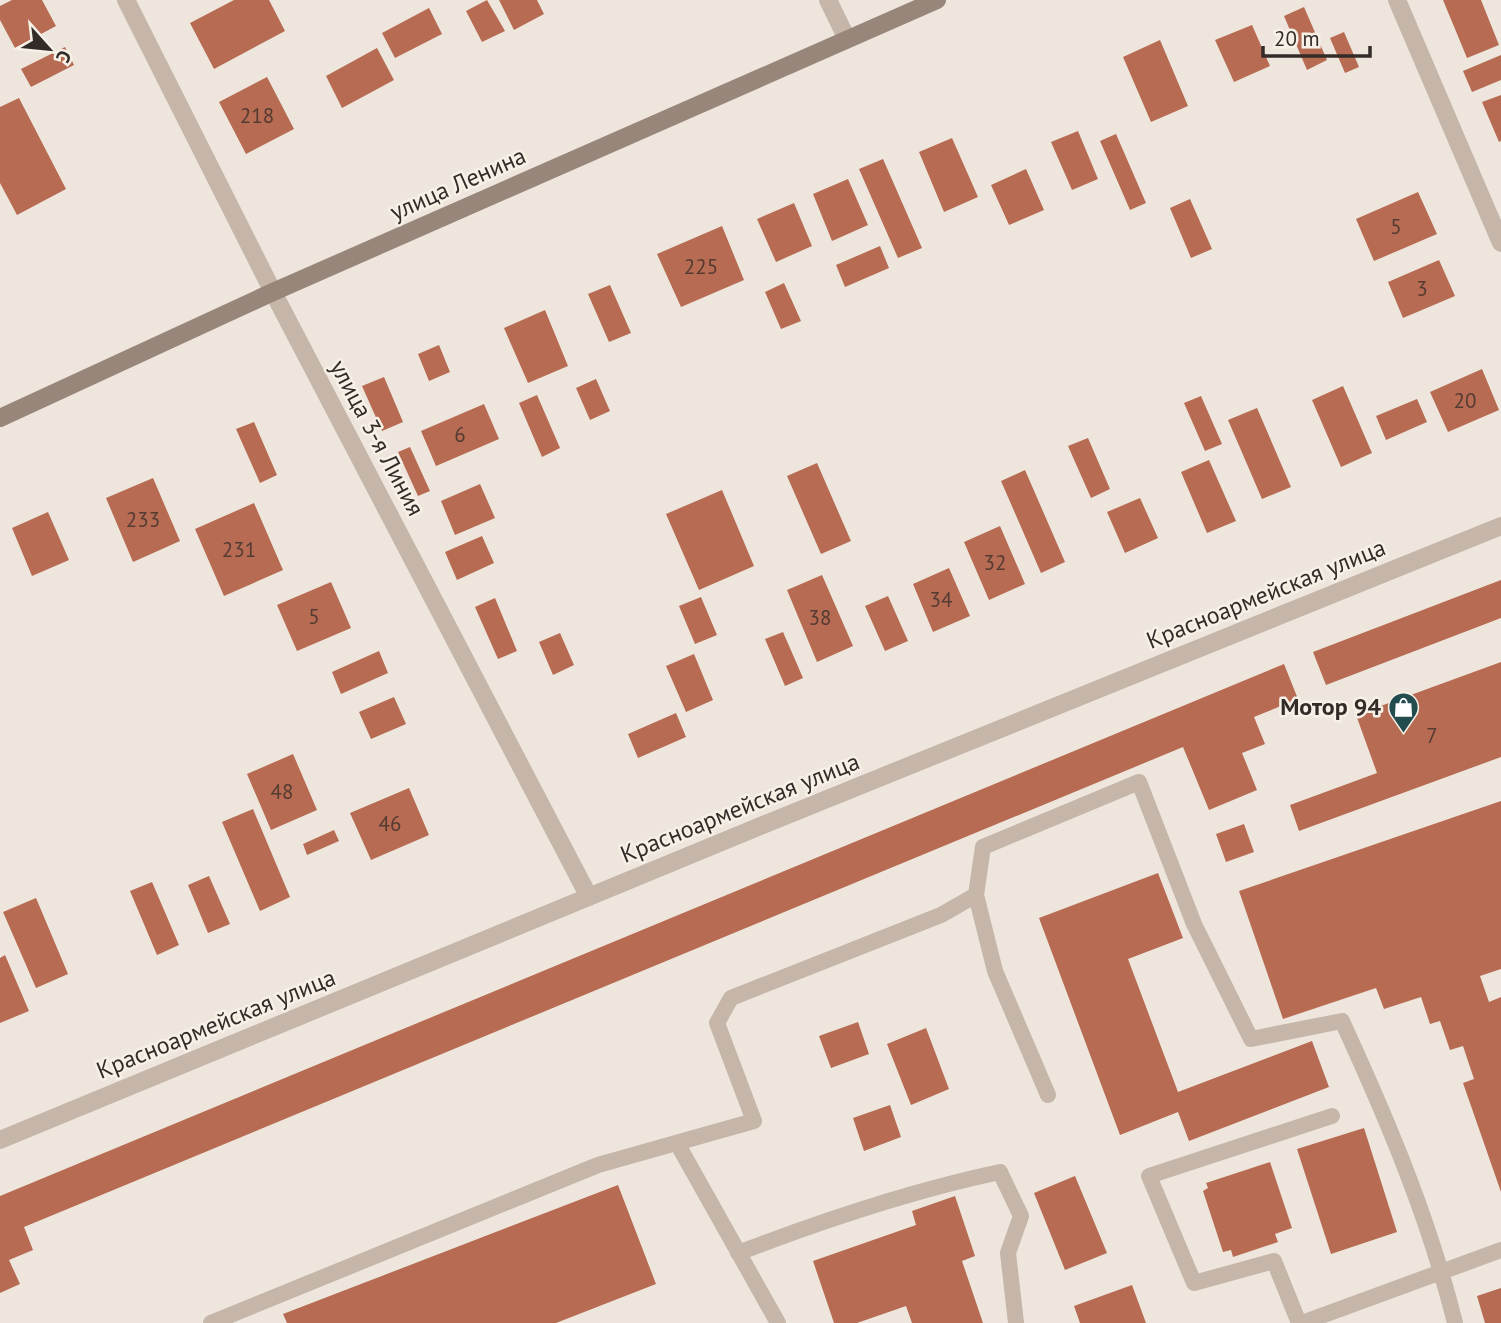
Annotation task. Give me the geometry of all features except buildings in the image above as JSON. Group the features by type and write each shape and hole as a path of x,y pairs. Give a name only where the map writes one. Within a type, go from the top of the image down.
{"main road":[{"name":"улица Ленина","path":"0,418 273,292 937,0"}],"street":[{"name":"улица 3-я Линия","path":"126,0 273,292 589,897"},
{"path":"828,0 848,39"},
{"path":"1397,0 1501,243"},
{"name":"Красноармейская улица","path":"0,1140 1501,526"}],"lane":[{"path":"1048,1095 995,971 976,895 983,847 1139,782 1194,924 1251,1039 1342,1021 1394,1134 1442,1272 1455,1323"},
{"path":"211,1323 229,1320 598,1165 754,1121 717,1023 731,998 940,915 976,895"},
{"path":"1332,1116 1149,1176 1194,1283 1275,1261 1301,1323 1501,1250"},
{"path":"677,1143 778,1323"},
{"path":"738,1253 824,1220 937,1185 1000,1172 1021,1216 1008,1253 1016,1323"}],"place":[{"name":"Мотор 94","path":"1404,734"}]}
